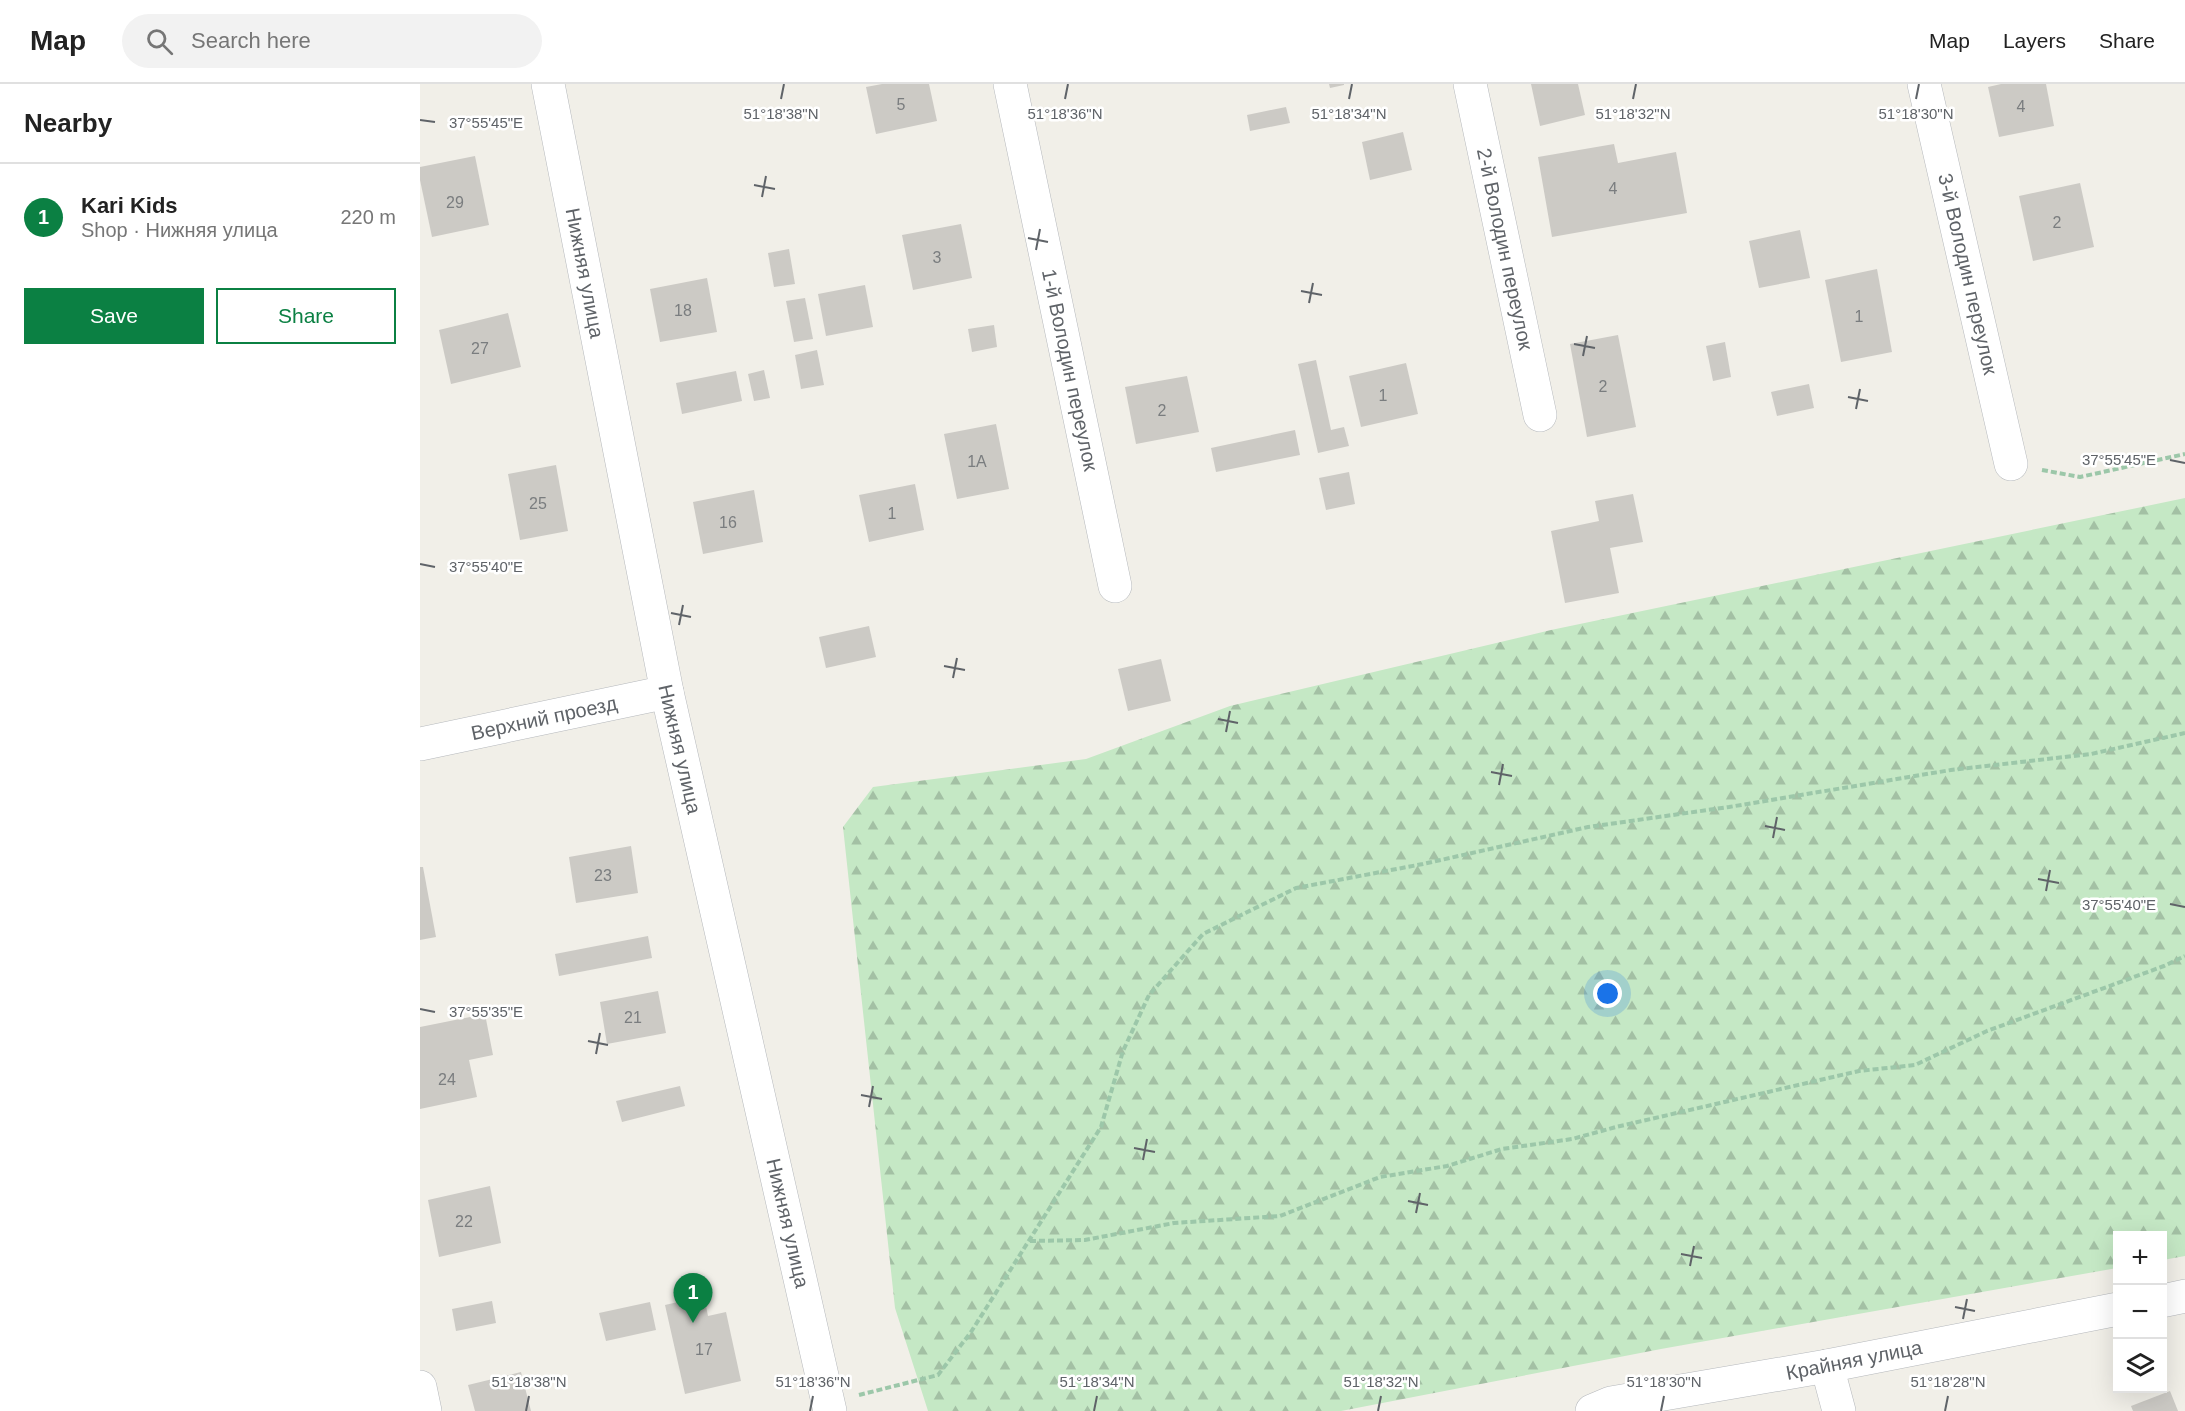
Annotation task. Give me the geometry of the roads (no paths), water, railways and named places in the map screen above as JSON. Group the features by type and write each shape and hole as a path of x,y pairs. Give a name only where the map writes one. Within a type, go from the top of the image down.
{"street":[{"name":"Нижняя улица","path":"548,84 667,692 829,1406"},
{"name":"1-й Володин переулок","path":"1010,84 1115,586"},
{"name":"2-й Володин переулок","path":"1470,84 1540,415"},
{"name":"3-й Володин переулок","path":"1924,84 2011,464"},
{"name":"Верхний проезд","path":"420,744 667,692"},
{"path":"2167,1299 2185,1296"},
{"name":"Крайняя улица","path":"1592,1411 1611,1403 1827,1366 2113,1310"},
{"path":"1827,1366 1839,1411"},
{"path":"420,1387 425,1411"}],"place":[{"name":"Kari Kids","path":"693,1323"}]}
